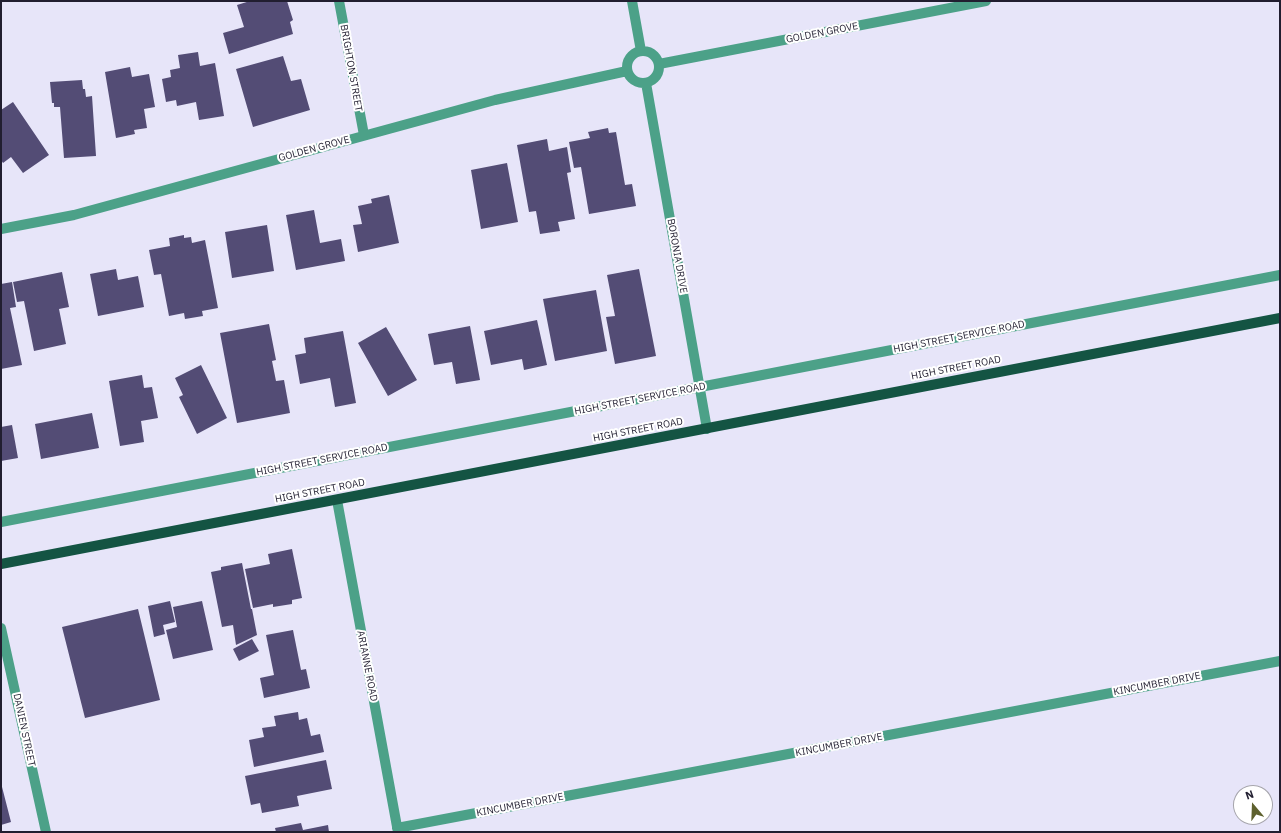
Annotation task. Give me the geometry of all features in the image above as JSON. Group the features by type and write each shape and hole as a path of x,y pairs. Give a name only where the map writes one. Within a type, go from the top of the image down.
{"main road":[{"name":"HIGH STREET ROAD","path":"1,564 1280,318"}],"street":[{"name":"BRIGHTON STREET","path":"339,1 364,135"},
{"path":"632,1 640,51"},
{"name":"GOLDEN GROVE","path":"659,64 986,1"},
{"path":"640,51 650,53 657,59 659,64 659,70 656,76 652,81 646,83 634,81 627,71 627,66 631,56 640,51"},
{"name":"GOLDEN GROVE","path":"1,229 74,215 495,100 627,71"},
{"name":"BORONIA DRIVE","path":"646,83 707,429"},
{"name":"HIGH STREET SERVICE ROAD","path":"1,522 1280,275"},
{"name":"ARIANNE ROAD","path":"337,500 397,830"},
{"name":"DANIEN STREET","path":"1,628 46,832"},
{"name":"KINCUMBER DRIVE","path":"397,830 1280,661"}],"building":[{"path":"250,1 287,1 293,20 290,22 293,34 229,54 223,33 244,27 237,5"},
{"path":"198,52 200,66 215,63 224,116 199,120 196,102 177,106 176,100 166,102 162,79 171,77 170,70 180,68 178,55"},
{"path":"283,56 291,81 301,79 310,110 253,127 236,69"},
{"path":"130,67 132,77 149,74 155,107 144,109 147,128 134,130 135,134 116,138 105,72"},
{"path":"82,80 86,97 92,96 96,156 64,158 60,107 54,107 54,103 52,103 50,82"},
{"path":"13,102 49,155 23,173 11,157 3,163 1,160 1,110"},
{"path":"608,128 609,133 616,132 625,185 632,184 636,206 589,214 581,167 574,168 569,142 590,138 588,132"},
{"path":"547,139 549,151 567,147 571,172 567,173 575,219 558,222 560,231 540,234 536,211 529,212 517,145"},
{"path":"507,163 518,222 481,229 471,170"},
{"path":"389,195 399,243 358,252 353,225 362,224 358,206 372,203 371,199"},
{"path":"314,210 320,243 341,239 345,261 296,270 286,215"},
{"path":"267,225 274,271 232,278 225,232"},
{"path":"184,235 184,238 191,237 192,243 205,240 218,308 202,311 203,316 185,319 184,313 169,316 161,274 154,275 149,250 170,246 169,238"},
{"path":"116,269 118,280 138,276 144,307 98,316 90,274"},
{"path":"639,269 656,356 615,364 606,317 615,316 607,275"},
{"path":"62,272 69,307 59,309 66,344 34,351 24,301 17,302 13,282"},
{"path":"12,282 16,307 10,308 22,365 1,369 1,284"},
{"path":"596,290 607,351 555,361 543,299"},
{"path":"537,320 547,365 524,370 522,359 491,365 484,331"},
{"path":"269,324 276,360 272,361 276,381 284,380 290,413 237,423 220,333"},
{"path":"470,326 480,380 456,384 452,362 434,365 428,334"},
{"path":"386,327 417,380 388,396 358,343"},
{"path":"343,331 356,403 335,407 330,378 300,384 295,355 306,353 304,338"},
{"path":"201,365 227,418 197,434 179,397 183,395 175,378"},
{"path":"142,375 144,388 152,387 158,418 141,421 144,442 120,446 109,381"},
{"path":"92,413 99,448 41,459 35,424"},
{"path":"12,425 18,458 1,461 1,427"},
{"path":"292,549 302,598 292,600 292,604 273,607 273,604 253,608 245,569 270,564 268,554"},
{"path":"242,563 257,635 236,645 233,625 222,627 211,572 221,570 221,567"},
{"path":"170,601 175,622 163,625 165,634 154,637 148,606"},
{"path":"202,601 213,650 173,659 166,630 177,627 173,607"},
{"path":"138,609 160,700 85,718 62,627"},
{"path":"293,630 301,670 306,669 310,688 264,698 260,678 274,675 266,635"},
{"path":"252,639 259,651 239,661 233,649"},
{"path":"298,712 299,720 307,718 311,736 320,734 324,752 254,767 249,740 264,737 262,728 276,726 274,716"},
{"path":"326,760 332,789 297,796 299,806 262,813 260,803 251,805 245,776"},
{"path":"1,783 11,822 1,825"},
{"path":"301,823 303,830 328,825 329,832 276,832 275,828"}]}
